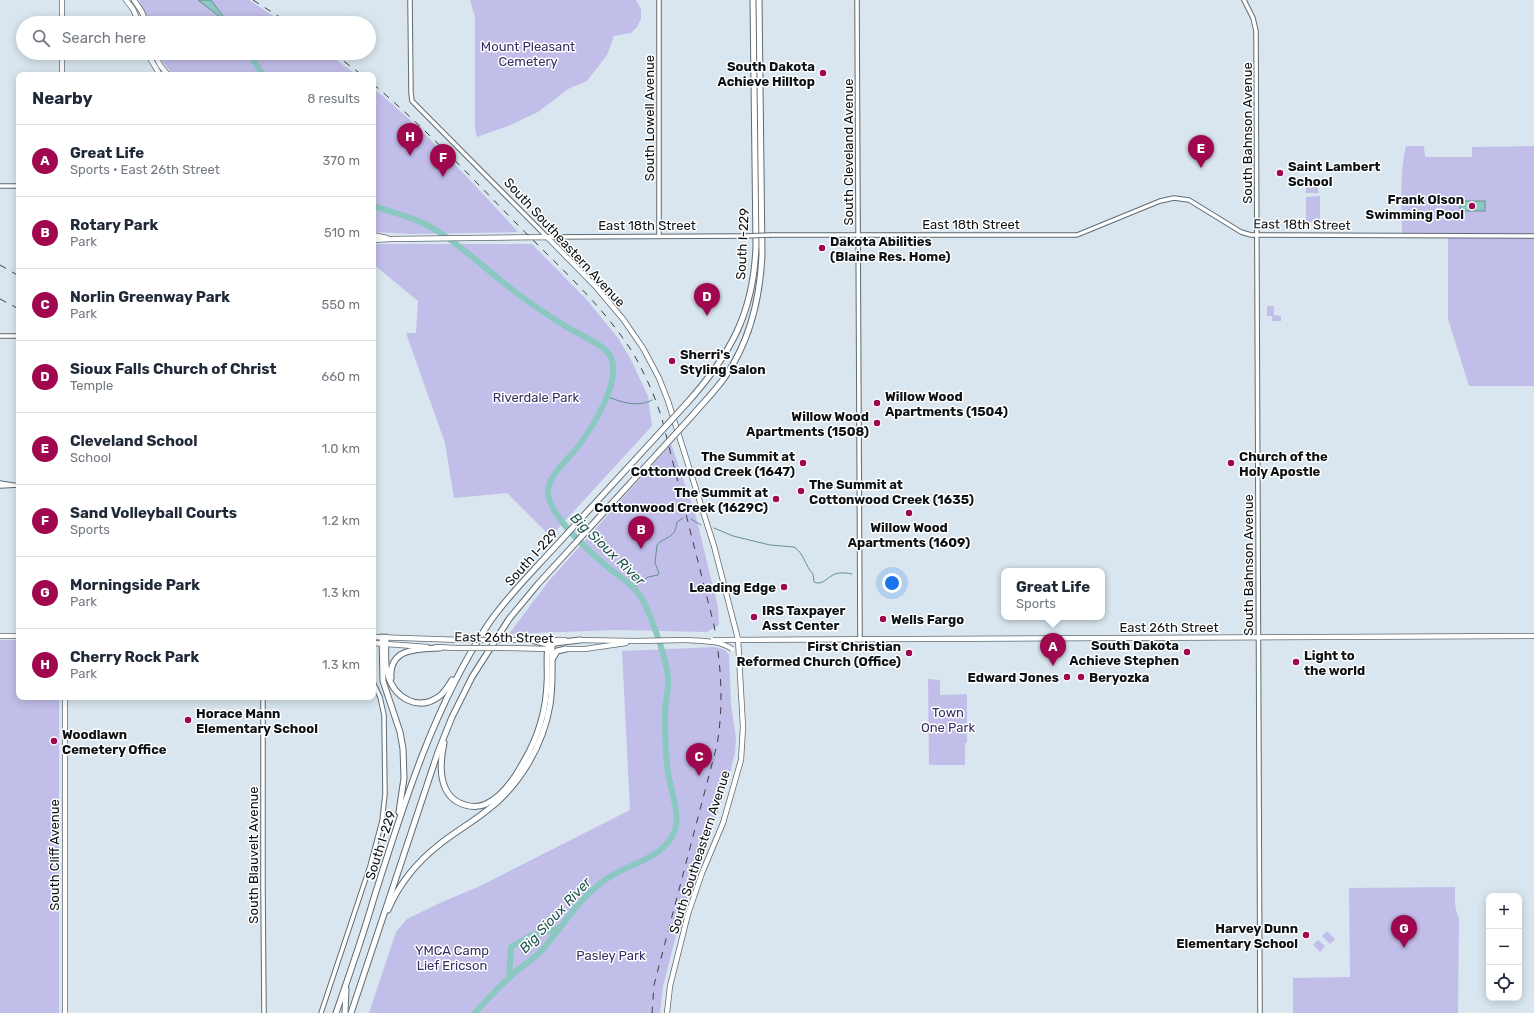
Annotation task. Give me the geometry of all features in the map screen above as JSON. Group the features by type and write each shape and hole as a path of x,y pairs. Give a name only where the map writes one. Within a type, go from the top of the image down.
{"highway":[{"name":"South I-229","path":"336,1013 393,838 434,725 468,658 493,618 517,588 687,403 713,373 732,343 745,311 752,282 756,245 753,0"},
{"name":"South I-229","path":"351,1013 438,752 452,717 477,668 498,635 524,601 720,383 735,360 751,324 759,288 762,255 759,0"},
{"path":"384,637 383,681 400,732 404,758 402,798 393,838"},
{"path":"531,640 550,648"},
{"path":"452,717 444,742 442,755 441,773 444,786 452,798 460,803 474,806 486,804 499,795 512,780 524,762 535,740 540,726 546,697 550,648 555,643 580,640"},
{"path":"384,644 386,670 392,686 401,696 409,701 419,702 430,700 441,694 468,658"},
{"path":"392,686 391,667 402,653 414,649 440,648"},
{"path":"374,944 394,898 413,869 433,849 491,808 508,791 524,770 538,743 548,714 552,688 552,663 550,648"},
{"path":"552,663 557,652 566,649"},
{"path":"345,1013 347,980"}],"main road":[{"path":"62,0 62,16"},
{"path":"126,0 136,16"},
{"path":"134,0 143,16"},
{"path":"62,60 62,72"},
{"path":"151,60 158,72"},
{"path":"158,60 166,72"},
{"path":"376,236 391,239"},
{"name":"East 18th Street","path":"391,239 547,237"},
{"name":"South Southeastern Avenue","path":"547,237 596,287 624,319 643,348 659,378 714,546 738,639 743,732 741,760 723,823 702,873 688,914 671,981 667,1013"},
{"path":"376,240 391,239"},
{"path":"0,636 16,636"},
{"name":"East 26th Street","path":"376,637 436,640 635,641 738,639 860,640 1534,636"},
{"path":"686,640 726,645 740,656"},
{"name":"East 26th Street","path":"376,644 440,648 586,649 635,641"},
{"name":"South Cliff Avenue","path":"65,700 66,1013"}],"street":[{"name":"South Southeastern Avenue","path":"410,0 412,101 547,237"},
{"name":"South Lowell Avenue","path":"659,0 659,236"},
{"name":"South Cleveland Avenue","path":"857,0 860,640"},
{"name":"South Bahnson Avenue","path":"1244,0 1253,18 1256,31 1260,1013"},
{"path":"0,186 16,186"},
{"name":"East 18th Street","path":"547,237 1077,235 1160,201 1179,198 1189,200 1245,234 1257,236 1534,236"},
{"path":"0,336 16,336"},
{"path":"0,483 13,485"},
{"path":"0,486 13,485"},
{"path":"321,1013 372,861 382,822 385,783 384,715 380,697 376,688"},
{"name":"South Blauvelt Avenue","path":"263,700 264,1013"}],"green space":[{"path":"139,0 249,0 273,16 146,16"},
{"name":"Mount Pleasant Cemetery","path":"470,0 636,0 641,9 641,19 637,27 631,33 614,36 607,55 587,81 568,89 538,112 508,126 477,137 475,129 475,17"},
{"path":"253,60 261,72 171,72 162,61"},
{"path":"253,60 337,60 353,72 261,72"},
{"path":"376,90 393,104 430,139 518,232 411,234 376,232"},
{"path":"1406,146 1424,146 1425,157 1472,157 1472,147 1534,146 1534,386 1469,386 1448,319 1448,236 1402,233 1402,168"},
{"path":"1306,182 1318,182 1318,193 1306,193"},
{"path":"1320,196 1320,222 1306,222 1306,197"},
{"name":"Riverdale Park","path":"376,244 532,244 587,300 618,338 630,358 648,396 652,426 552,535 546,532 507,493 454,498 445,443 406,333 416,333 418,301 376,266"},
{"path":"1267,306 1274,306 1274,315 1281,316 1281,321 1272,321 1272,316 1267,316"},
{"path":"671,444 695,513 718,607 719,625 707,632 615,630 509,634 548,582"},
{"path":"0,640 16,640 16,700 59,700 59,1013 0,1013"},
{"path":"715,647 725,650 729,655 731,705 736,738 735,753 727,785 678,928 663,986 660,1013 369,1013 396,932 407,919 480,886 630,810 622,651"},
{"name":"Town One Park","path":"928,679 940,680 940,695 967,694 967,743 965,743 965,765 929,765"},
{"path":"1455,887 1456,907 1459,918 1458,1013 1293,1013 1293,978 1350,977 1349,888"},
{"path":"1327,931 1335,939 1330,944 1322,936"},
{"path":"1318,940 1325,946 1320,952 1313,945"}],"shaded area":[{"path":"198,0 211,0 223,16 219,16"},
{"name":"Frank Olson Swimming Pool","path":"1460,201 1485,201 1485,211 1460,211"}],"waterway":[{"name":"Big Sioux River","path":"253,60 261,72"},
{"name":"Big Sioux River","path":"376,207 415,220 439,232 547,315 600,346 609,354 613,364 613,376 610,390 590,430 554,475 548,494 556,514 573,535 639,594 648,611 657,634 668,677 665,710 666,751 668,773 674,798 676,815 675,830 670,840 654,855 614,874 595,887 579,904 543,949 505,981 475,1013"},
{"path":"606,396 623,402 635,404 641,404 652,400"},
{"path":"633,588 648,577 658,575 659,573 655,563 657,545 672,535 676,528 677,522 683,518"},
{"path":"691,519 701,525"},
{"path":"714,528 733,536 770,545 794,547 800,553 813,574 814,582 820,583 837,573 852,574"},
{"path":"509,978 511,947 530,936 559,928"}],"railway":[{"path":"253,0 278,16"},
{"path":"342,60 358,72"},
{"path":"376,87 446,152 593,301 621,335 633,353 646,377 662,419 714,625 720,670 721,700 717,745 654,985 652,1013"},
{"path":"0,265 16,274"},
{"path":"0,299 16,307"}],"place":[{"name":"South Dakota Achieve Hilltop","path":"823,73"},
{"name":"Cherry Rock Park","path":"410,156"},
{"name":"Cleveland School","path":"1201,168"},
{"name":"Saint Lambert School","path":"1280,173"},
{"name":"Sand Volleyball Courts","path":"443,177"},
{"name":"Frank Olson Swimming Pool","path":"1472,206"},
{"name":"Dakota Abilities (Blaine Res. Home)","path":"822,248"},
{"name":"Sioux Falls Church of Christ","path":"707,316"},
{"name":"Sherri's Styling Salon","path":"672,361"},
{"name":"Willow Wood Apartments (1504)","path":"877,403"},
{"name":"Willow Wood Apartments (1508)","path":"877,423"},
{"name":"The Summit at Cottonwood Creek (1647)","path":"803,463"},
{"name":"Church of the Holy Apostle","path":"1231,463"},
{"name":"The Summit at Cottonwood Creek (1635)","path":"801,491"},
{"name":"The Summit at Cottonwood Creek (1629C)","path":"776,499"},
{"name":"Willow Wood Apartments (1609)","path":"909,513"},
{"name":"Rotary Park","path":"641,549"},
{"name":"Leading Edge","path":"784,587"},
{"name":"IRS Taxpayer Asst Center","path":"754,617"},
{"name":"Wells Fargo","path":"883,619"},
{"name":"South Dakota Achieve Stephen","path":"1187,652"},
{"name":"First Christian Reformed Church (Office)","path":"909,653"},
{"name":"Light to the world","path":"1296,662"},
{"name":"Great Life","path":"1053,666"},
{"name":"Edward Jones","path":"1067,677"},
{"name":"Beryozka","path":"1081,677"},
{"name":"Horace Mann Elementary School","path":"188,720"},
{"name":"Woodlawn Cemetery Office","path":"54,741"},
{"name":"Norlin Greenway Park","path":"699,776"},
{"name":"Harvey Dunn Elementary School","path":"1306,935"},
{"name":"Morningside Park","path":"1404,948"}],"park label":[{"name":"Pasley Park","path":"611,955"},
{"name":"YMCA Camp Lief Ericson","path":"452,958"}]}
